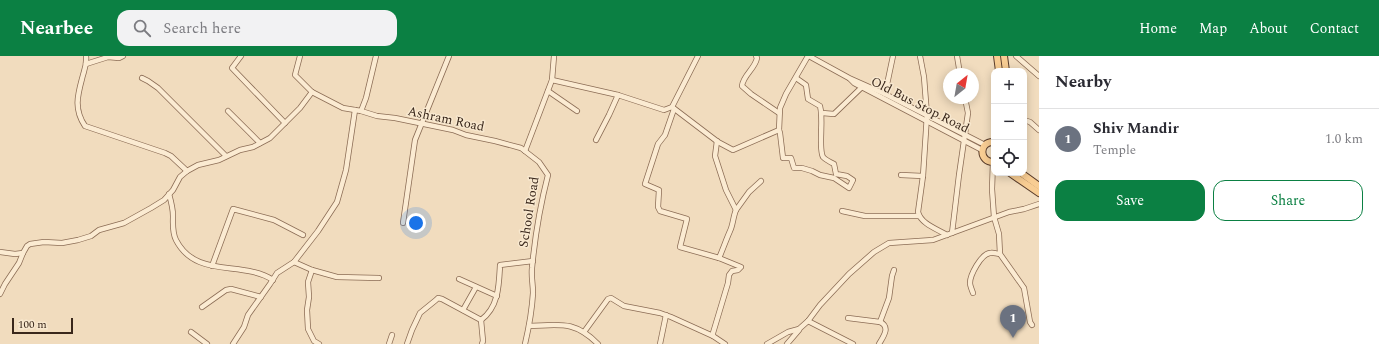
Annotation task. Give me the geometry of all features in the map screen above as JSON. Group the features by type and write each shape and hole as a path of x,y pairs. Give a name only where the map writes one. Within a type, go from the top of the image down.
{"main road":[{"path":"997,56 999,68"},
{"path":"1004,56 1006,68"},
{"path":"991,142 983,147 982,155 984,159 991,162"},
{"path":"1014,176 1039,193"},
{"path":"1025,176 1039,186"}],"street":[{"path":"86,56 86,64 78,91 77,108 85,126 165,153 171,156 187,171"},
{"path":"86,64 108,57 119,58 123,56"},
{"path":"241,56 232,68 286,123"},
{"name":"Ashram Road","path":"300,56 295,75 312,92 343,108 361,111 377,116 395,118 511,145 525,151"},
{"path":"361,111 366,98 376,56"},
{"path":"403,223 415,140 434,89 449,56"},
{"path":"525,151 552,80 554,56"},
{"path":"698,56 673,108 665,135 658,144 646,184 659,190 658,207 660,211 687,219 680,247 719,258 738,265 740,269 732,271 728,275 728,284 713,336"},
{"path":"756,56 756,62 744,79 742,86 779,113"},
{"path":"796,78 806,85 808,99 820,106 822,113 821,145 823,156 827,161 834,164 836,174 846,176 853,180 849,188 834,178 820,175 802,168 794,168 791,158 783,158 779,130 780,108 786,94 808,56"},
{"name":"Old Bus Stop Road","path":"808,56 849,78 885,94 926,121 964,140 983,147"},
{"path":"820,62 823,56"},
{"path":"885,94 893,56"},
{"path":"920,56 924,77 927,115 918,212 919,216 925,223 948,235"},
{"path":"957,56 959,68"},
{"path":"1016,56 1039,76"},
{"path":"142,78 158,88 226,156"},
{"name":"Old Bus Stop Road","path":"849,78 854,83 862,87 927,115 965,134 983,147"},
{"path":"552,80 618,95 664,110 673,108 717,141 733,150 779,130"},
{"path":"822,113 834,114 862,87"},
{"path":"548,90 577,111"},
{"path":"0,294 28,246 33,243 62,243 78,240 91,236 99,230 124,223 164,200 173,190 180,177 187,171 198,165 226,156 270,138 300,108 312,92"},
{"path":"596,140 618,95"},
{"path":"948,235 968,113 966,104"},
{"path":"233,344 244,327 248,315 277,273 294,262 318,231 337,202 346,170 355,110"},
{"path":"228,111 260,143"},
{"path":"1027,121 1039,130"},
{"path":"717,141 715,156 726,190 736,210"},
{"name":"School Road","path":"525,151 539,162 548,175 540,204 533,261"},
{"path":"901,175 922,176"},
{"path":"992,176 994,217 999,234 1000,249 1024,288 1029,317 1032,325"},
{"path":"719,258 726,242 736,210 749,192 761,181"},
{"path":"169,194 172,204 172,229 181,247 192,259 212,266 258,273 273,280"},
{"path":"787,344 833,290 878,249 889,243 933,240 994,217 1039,204"},
{"path":"212,266 232,209 274,220 303,235"},
{"path":"842,211 865,216 919,216"},
{"path":"973,293 970,284 978,263 983,256 1000,249"},
{"path":"0,252 15,254 23,253"},
{"path":"481,320 494,303 497,296 500,265 533,261 532,300 525,344"},
{"path":"294,262 312,270 342,278 379,278"},
{"path":"312,270 308,282 308,330 314,341 319,344"},
{"path":"880,322 889,298 894,270"},
{"path":"459,279 497,296"},
{"path":"463,310 476,287"},
{"path":"202,307 226,290 231,289 261,297"},
{"path":"407,344 420,313 438,298 481,320"},
{"path":"584,332 610,298 624,306 666,315 713,336 725,344"},
{"path":"660,344 666,315"},
{"path":"848,318 885,324 884,334 879,344"},
{"path":"481,320 484,341 482,344"},
{"path":"808,321 853,344"},
{"path":"529,326 558,324 576,328 588,334 598,344"},
{"path":"767,344 788,332 799,329"},
{"path":"191,332 207,344"},
{"path":"389,344 392,335"}],"place":[{"name":"Shiv Mandir","path":"1013,338"}]}
